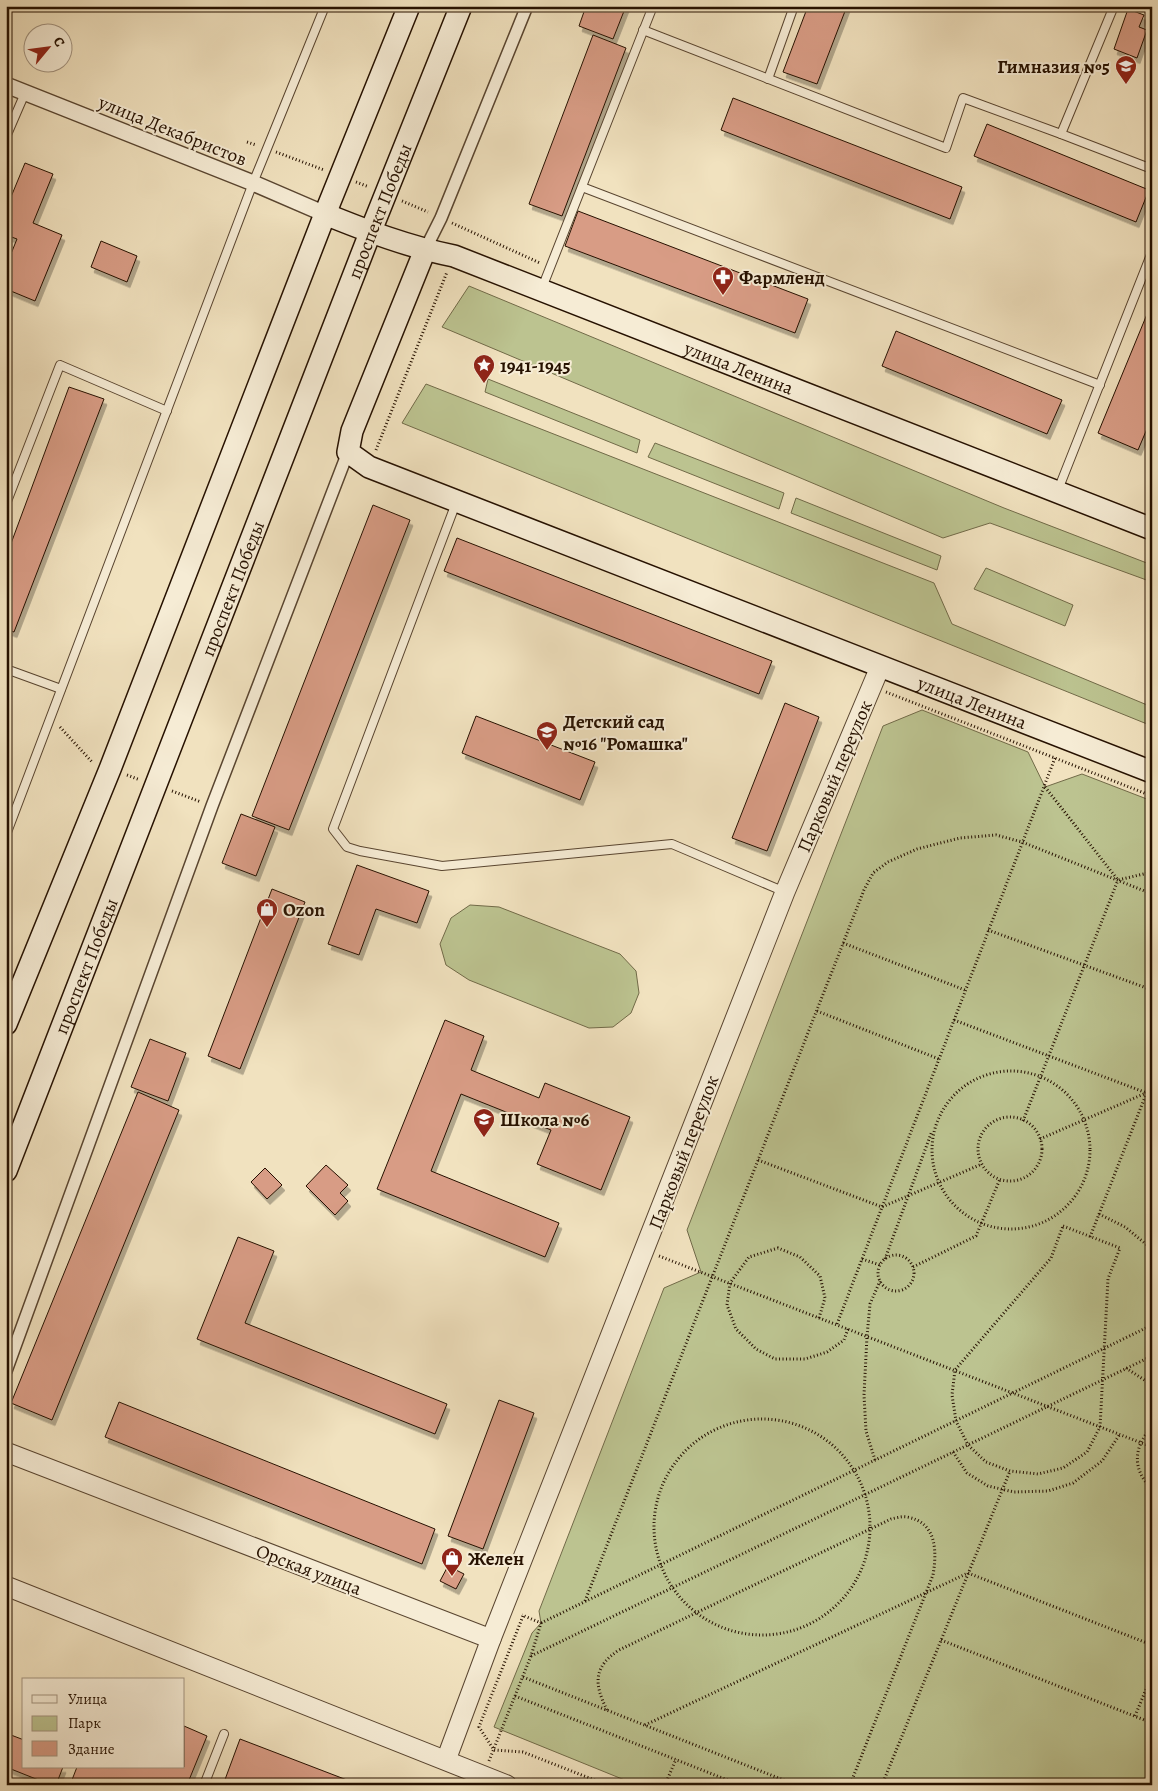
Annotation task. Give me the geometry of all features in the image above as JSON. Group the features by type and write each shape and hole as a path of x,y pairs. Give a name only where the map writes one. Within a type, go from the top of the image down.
{"main road":[{"path":"6,1024 110,770 325,214 409,6"},
{"name":"проспект Победы","path":"6,1171 370,232 461,6"},
{"name":"улица Ленина","path":"325,214 370,232 425,250 454,256 1152,528"},
{"path":"348,452 352,431 425,250"},
{"name":"улица Ленина","path":"348,452 369,467 457,501 876,677 1152,772"}],"street":[{"path":"425,250 441,218 527,6"},
{"name":"улица Декабристов","path":"6,86 253,183 325,214"},
{"path":"6,1370 212,806 348,452"},
{"name":"Парковый переулок","path":"491,1639 785,892 876,677"},
{"name":"Орская улица","path":"6,1452 491,1639"},
{"path":"6,1586 507,1785"},
{"path":"446,1760 491,1639"}],"lane":[{"path":"6,835 253,183 325,6"},
{"path":"542,290 653,6"},
{"path":"768,79 794,6"},
{"path":"1061,134 1114,6"},
{"path":"643,30 946,148 963,98 1152,170"},
{"path":"6,137 25,93"},
{"path":"582,187 1100,384"},
{"path":"1057,492 1152,252"},
{"path":"6,504 60,365 167,412"},
{"path":"457,501 333,829 347,847 442,866 672,844 785,892"},
{"path":"6,669 62,689"},
{"path":"204,1785 224,1734"}],"path":[{"path":"369,467 454,256"},
{"path":"876,677 1055,758 1152,796"},
{"path":"836,1324 1055,758"},
{"path":"1045,787 1118,880"},
{"path":"585,1601 864,890 873,873 888,862 917,849 960,838 996,835 1022,842 1152,894"},
{"path":"1118,880 1152,872"},
{"path":"1023,1120 1118,880"},
{"path":"988,930 1152,990"},
{"path":"844,943 965,990"},
{"path":"817,1011 939,1059"},
{"path":"954,1020 1152,1095"},
{"path":"884,1259 889,1256 901,1256 910,1262 913,1267 913,1279 910,1284 901,1290 889,1290 880,1281 878,1275 880,1265 884,1259 935,1124 948,1101 967,1084 990,1073 1016,1070 1040,1076 1064,1090 1080,1111 1089,1136 1090,1162 1082,1187 1066,1208 1044,1223 1018,1230 992,1228 968,1217 948,1200 935,1176 931,1150 935,1124"},
{"path":"1090,1237 1152,1080"},
{"path":"1040,1139 1147,1093"},
{"path":"1008,1118 1023,1120 1036,1131 1040,1139 1042,1150 1035,1170 1018,1180 1008,1181 1000,1179 989,1173 982,1164 979,1155 979,1145 982,1135 988,1126 997,1120 1008,1118"},
{"path":"758,1160 882,1207 982,1164"},
{"path":"913,1267 976,1236 1000,1179"},
{"path":"1099,1214 1125,1227 1152,1249"},
{"path":"1063,1226 1090,1237 1120,1248 1108,1279 1100,1427 1087,1452 1063,1468 1038,1474 1010,1471 986,1462 968,1445 956,1421 952,1395 955,1370 1051,1258 1063,1226"},
{"path":"819,1318 825,1298 820,1276 800,1257 778,1248 749,1257 730,1283 727,1305 736,1329 756,1349 775,1359 805,1359 828,1352 844,1340 848,1329"},
{"path":"645,1250 1152,1447"},
{"path":"862,1259 880,1265"},
{"path":"875,1460 866,1431 864,1395 866,1336 870,1304 880,1281"},
{"path":"484,1775 531,1656 541,1623 1152,1325 1148,1297 1152,1288"},
{"path":"531,1656 1152,1356"},
{"path":"1126,1368 1152,1385"},
{"path":"775,1419 810,1429 840,1451 861,1482 865,1495 870,1516 868,1552 855,1585 832,1611 801,1629 766,1637 731,1632 699,1617 674,1592 658,1560 652,1525 659,1490 676,1459 704,1435 738,1420 775,1419"},
{"path":"1152,1427 1144,1436 1136,1456 1140,1475 1152,1489"},
{"path":"953,1452 967,1473 988,1486 1014,1492 1048,1491 1074,1482 1102,1461 1120,1434"},
{"path":"882,1785 1010,1471"},
{"path":"607,1710 598,1694 597,1682 608,1657 619,1650 891,1519 906,1517 920,1521 930,1533 936,1546 936,1559 932,1575 850,1785"},
{"path":"645,1725 968,1573 1152,1645"},
{"path":"503,1608 541,1623"},
{"path":"494,1750 479,1727 523,1616"},
{"path":"941,1640 1152,1723"},
{"path":"1135,1716 1152,1675"},
{"path":"523,1676 796,1785"},
{"path":"515,1696 740,1785"},
{"path":"494,1750 524,1752 607,1785"},
{"path":"665,1785 676,1759"}],"green space":[{"path":"469,286 1004,508 1152,565 1152,582 990,523 943,538 442,327"},
{"path":"488,379 640,440 637,453 485,392"},
{"path":"426,384 934,583 952,624 1152,707 1152,726 402,423"},
{"path":"655,443 784,493 779,509 648,457"},
{"path":"796,498 941,556 937,570 791,513"},
{"path":"986,568 1073,605 1065,626 974,589"},
{"path":"922,710 1028,752 1045,787 1082,774 1152,801 1152,1785 637,1785 494,1727 532,1633 541,1623 539,1611 664,1288 701,1272 687,1230 883,726"},
{"path":"470,905 499,907 620,954 636,971 639,993 631,1013 613,1027 589,1028 469,980 446,965 440,944 451,918"}],"building":[{"path":"586,6 626,6 613,39 579,26"},
{"path":"808,6 847,6 817,84 783,72"},
{"path":"1128,9 1144,15 1139,27 1147,30 1137,58 1114,49"},
{"path":"593,35 626,48 562,216 529,204"},
{"path":"733,98 962,187 950,219 721,130"},
{"path":"987,124 1149,190 1136,222 974,156"},
{"path":"25,163 53,174 33,223 62,235 35,301 6,289 6,266 17,239 6,235 6,209"},
{"path":"578,211 808,299 795,333 565,246"},
{"path":"101,241 137,256 127,282 91,267"},
{"path":"1152,302 1152,417 1138,450 1098,433"},
{"path":"896,331 1062,400 1047,434 882,366"},
{"path":"69,387 104,399 14,632 6,629 6,557"},
{"path":"373,505 410,520 289,830 252,816"},
{"path":"457,538 772,661 759,694 444,571"},
{"path":"785,703 819,717 767,851 732,838"},
{"path":"476,716 595,762 580,800 462,753"},
{"path":"241,814 275,827 256,876 222,863"},
{"path":"357,865 429,891 417,923 376,909 359,955 328,944"},
{"path":"272,889 305,902 240,1069 208,1056"},
{"path":"445,1020 484,1036 471,1070 539,1098 545,1083 630,1117 601,1190 537,1164 551,1130 461,1094 431,1171 559,1223 545,1257 377,1189"},
{"path":"150,1039 186,1053 168,1101 131,1087"},
{"path":"138,1092 179,1110 52,1420 11,1403"},
{"path":"326,1165 348,1185 340,1193 348,1201 335,1215 306,1186"},
{"path":"265,1168 282,1185 267,1199 251,1182"},
{"path":"238,1237 274,1251 245,1323 447,1404 435,1434 197,1339"},
{"path":"499,1400 534,1413 483,1549 448,1536"},
{"path":"119,1402 435,1529 422,1564 105,1437"},
{"name":"Желен","path":"448,1566 464,1574 456,1589 440,1581"},
{"path":"185,1726 207,1736 187,1785 70,1785 77,1768 185,1768"},
{"path":"11,1735 22,1739 22,1768 63,1768 56,1785 51,1785 6,1767 6,1742 8,1743"},
{"path":"240,1739 360,1785 223,1785"}],"place":[{"name":"Гимназия №5","path":"1126,85"},
{"name":"Фармленд","path":"723,296"},
{"name":"1941-1945","path":"484,384"},
{"name":"Детский сад №16 \"Ромашка\"","path":"547,751"},
{"name":"Ozon","path":"267,928"},
{"name":"Школа №6","path":"484,1138"},
{"name":"Желен","path":"452,1577"}]}
